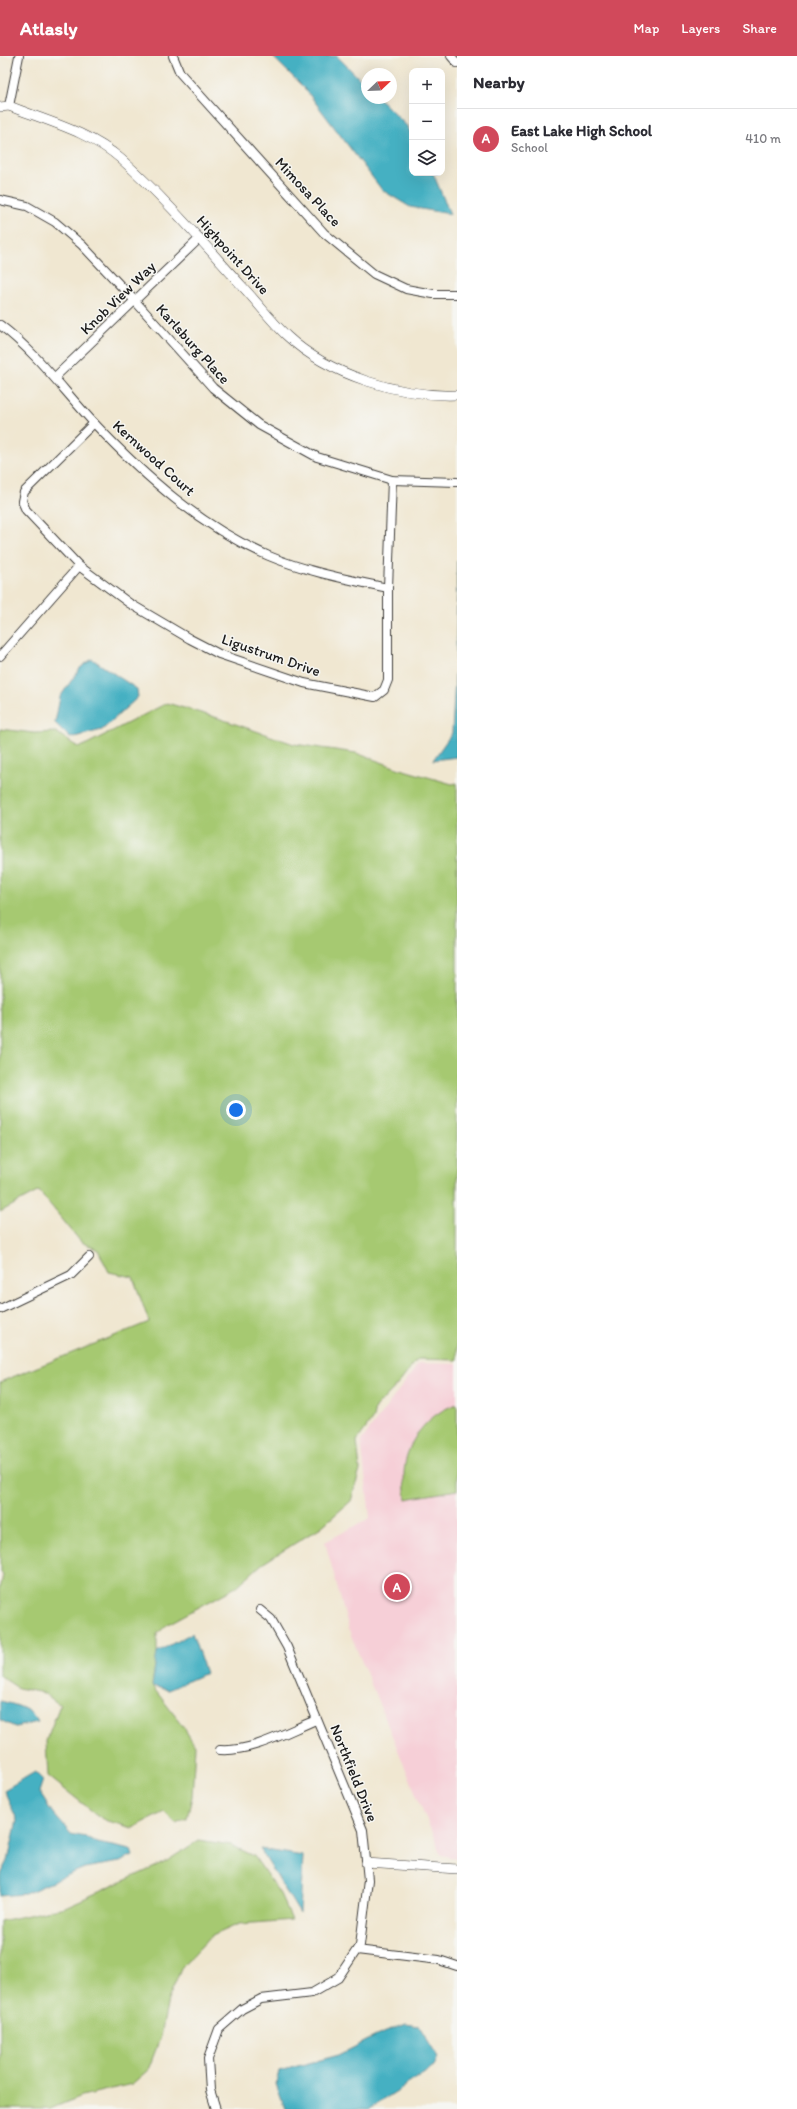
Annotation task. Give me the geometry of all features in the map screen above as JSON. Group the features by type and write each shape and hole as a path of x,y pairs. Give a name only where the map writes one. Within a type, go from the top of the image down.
{"street":[{"path":"5,107 19,56"},
{"name":"Mimosa Place","path":"172,56 180,73 324,232 374,274 406,289 425,293 457,294"},
{"path":"451,56 457,63"},
{"name":"Highpoint Drive","path":"5,107 71,130 101,145 120,159 200,238 287,336 327,364 341,372 387,386 438,395 457,395"},
{"name":"Karlsburg Place","path":"0,200 27,206 55,222 82,245 136,301 212,388 258,425 317,457 392,480 457,482"},
{"name":"Knob View Way","path":"55,377 200,238"},
{"name":"Kernwood Court","path":"0,325 55,377 94,423 169,495 217,528 269,556 332,576 388,588"},
{"name":"Ligustrum Drive","path":"94,423 24,492 22,501 26,510 79,566 129,603 219,654 304,683 375,697 384,690 388,680 388,588 392,480"},
{"path":"0,656 79,566"},
{"path":"0,1309 71,1276 89,1257"},
{"name":"Northfield Drive","path":"216,2109 210,2090 208,2059 220,2029 242,2009 261,1999 312,1993 338,1978 360,1945 368,1880 363,1830 316,1720 287,1647 271,1619 260,1610"},
{"path":"220,1750 233,1751 250,1748 316,1720"},
{"path":"366,1863 457,1869"},
{"path":"357,1950 440,1960 457,1966"}],"shaded area":[{"path":"419,1363 457,1364 457,1858 441,1855 350,1633 325,1542 370,1518 361,1441"}],"green space":[{"path":"167,703 218,718 294,744 356,753 400,769 452,784 457,783 457,1360 419,1359 400,1382 375,1408 373,1418 357,1441 360,1470 351,1501 321,1527 262,1564 236,1587 168,1624 157,1634 157,1655 152,1686 183,1726 195,1746 192,1797 187,1818 176,1823 164,1812 133,1828 107,1821 97,1815 48,1776 46,1741 60,1705 44,1693 18,1688 0,1676 0,1590 3,1575 0,1572 0,1382 149,1322 133,1277 109,1272 98,1250 81,1242 39,1191 0,1212 0,729 34,733 56,732 79,748"},
{"path":"457,1404 457,1490 406,1499 404,1477 405,1462 413,1440 427,1422 446,1409"},
{"path":"199,1840 231,1845 254,1856 280,1894 292,1920 239,1924 210,1937 181,1968 168,2000 161,2036 148,2070 132,2084 82,2096 50,2109 0,2109 0,1921 65,1907 164,1863"}],"water":[{"path":"272,56 337,56 361,80 361,104 385,104 407,126 409,130 409,176 434,176 450,214 410,207 382,190 305,89"},
{"path":"457,561 457,757 433,760 452,733 456,658"},
{"path":"92,659 137,689 138,697 102,730 70,738 55,723 60,697 80,668"},
{"path":"192,1633 206,1673 168,1690 152,1686 157,1652"},
{"path":"0,1701 22,1707 31,1713 38,1722 15,1727 0,1720"},
{"path":"35,1772 43,1780 39,1792 52,1812 71,1834 86,1837 98,1843 131,1850 133,1856 120,1862 84,1868 25,1894 0,1896 0,1876 8,1861 17,1820 4,1790"},
{"path":"260,1849 303,1856 300,1914"},
{"path":"406,2024 419,2026 438,2057 434,2067 369,2109 285,2109 276,2084 279,2071 339,2055 376,2036"}],"place":[{"name":"East Lake High School","path":"397,1587"}]}
